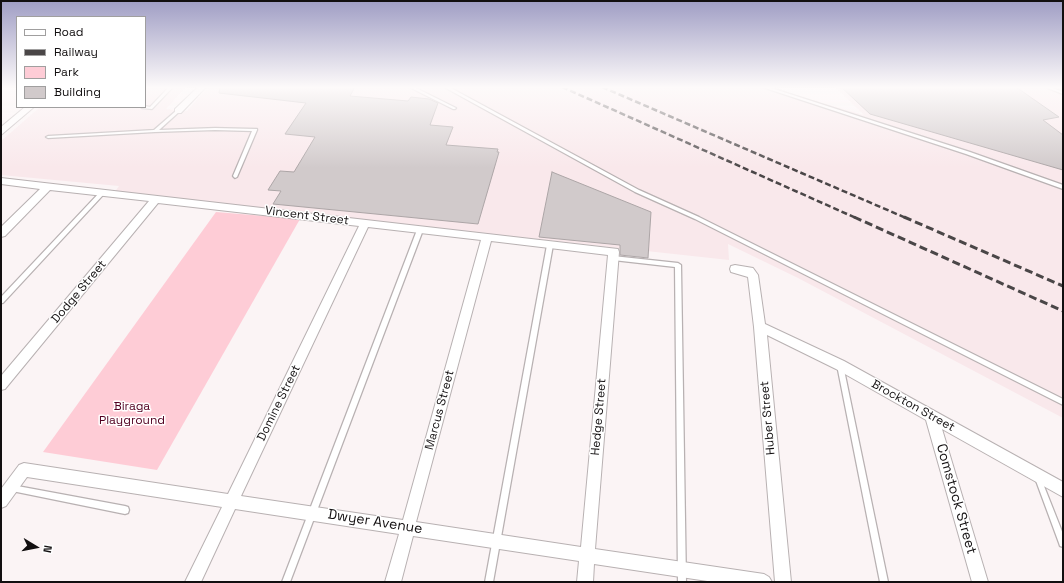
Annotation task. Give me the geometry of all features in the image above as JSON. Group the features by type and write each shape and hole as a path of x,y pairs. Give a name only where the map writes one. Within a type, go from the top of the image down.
{"street":[{"path":"1,132 22,114"},
{"name":"Vincent Street","path":"1,181 487,237 613,255"},
{"path":"1,233 48,186"},
{"name":"Dodge Street","path":"1,385 156,199"},
{"name":"Domine Street","path":"193,582 365,223"},
{"name":"Marcus Street","path":"393,582 487,237"},
{"name":"Hedge Street","path":"585,582 613,255"},
{"name":"Huber Street","path":"735,269 749,271 753,275 760,327 783,582"},
{"name":"Brockton Street","path":"760,327 840,365 1063,490"},
{"name":"Comstock Street","path":"932,417 980,582"},
{"name":"Dwyer Avenue","path":"1,501 24,470 587,555 682,576 764,582"}],"lane":[{"path":"155,131 174,114"},
{"path":"496,114 637,191 697,218 1063,402"},
{"path":"848,114 968,153 1063,187"},
{"path":"48,137 155,131 215,129 255,130 235,176"},
{"path":"1,302 102,192"},
{"path":"286,582 420,230"},
{"path":"489,582 550,245"},
{"path":"613,255 678,265 682,576"},
{"path":"840,365 884,582"},
{"path":"1037,476 1063,543"},
{"path":"11,487 125,510"}],"shaded area":[{"path":"32,114 1063,114 1063,418 798,278 728,244 729,260 114,193 119,186 1,175 1,141"}],"green space":[{"name":"Biraga Playground","path":"216,212 300,219 157,470 43,452"}],"building":[{"path":"298,114 434,114 430,125 453,127 446,145 498,149 497,152 499,152 478,224 273,204 281,191 268,190 280,171 294,172 315,137 285,134"},
{"path":"871,114 1055,114 1059,117 1043,120 1063,135 1063,170"},
{"path":"552,172 651,212 648,258 620,255 620,245 539,237"}],"railway":[{"path":"623,114 856,218"},
{"path":"665,114 906,218"},
{"path":"854,217 1063,311"},
{"path":"904,217 1063,286"}]}
